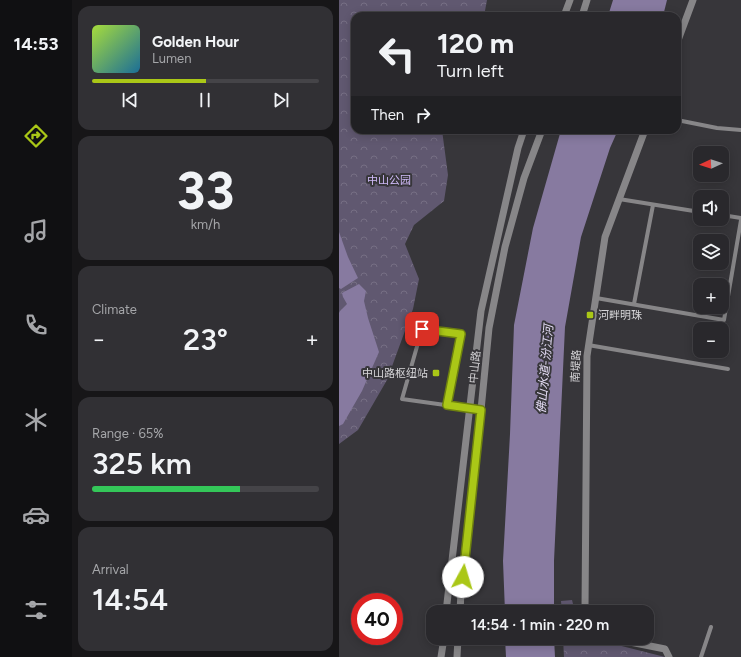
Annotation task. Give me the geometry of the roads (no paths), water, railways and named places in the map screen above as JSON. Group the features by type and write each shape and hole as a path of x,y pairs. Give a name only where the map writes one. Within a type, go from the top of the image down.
{"street":[{"path":"566,12 570,0"},
{"path":"583,12 587,0"},
{"path":"681,32 693,0"},
{"path":"681,121 717,128 741,130"},
{"name":"中山路","path":"448,605 481,311 518,148 523,134"},
{"name":"中山路","path":"460,605 489,328 505,247 524,178 540,134"},
{"name":"南堤路","path":"585,605 585,481 588,346 605,237 643,134"},
{"path":"619,199 693,211"},
{"path":"634,304 653,205"},
{"path":"596,298 724,320 741,219 729,216"},
{"path":"447,405 461,334 422,329 402,399 481,410"},
{"path":"588,346 728,369"},
{"path":"701,657 711,627"},
{"path":"441,657 443,645"},
{"path":"457,657 458,645"},
{"path":"643,645 665,650 669,657"}],"water":[{"path":"613,0 667,0 664,12 609,12"},
{"name":"佛山水道-汾江河","path":"560,134 616,134 610,148 581,237 565,327 554,561 554,605 505,605 503,561 514,325 533,228"},
{"path":"339,232 348,257 358,278 341,289 339,288"},
{"path":"359,284 366,291 364,301 379,352 362,391 343,424 339,426 339,313 347,304 342,293"},
{"path":"505,645 554,645 555,657 506,657"}],"place":[{"name":"河畔明珠","path":"590,315"},
{"name":"中山路枢纽站","path":"436,373"}],"park label":[{"name":"中山公园","path":"389,180"}]}
